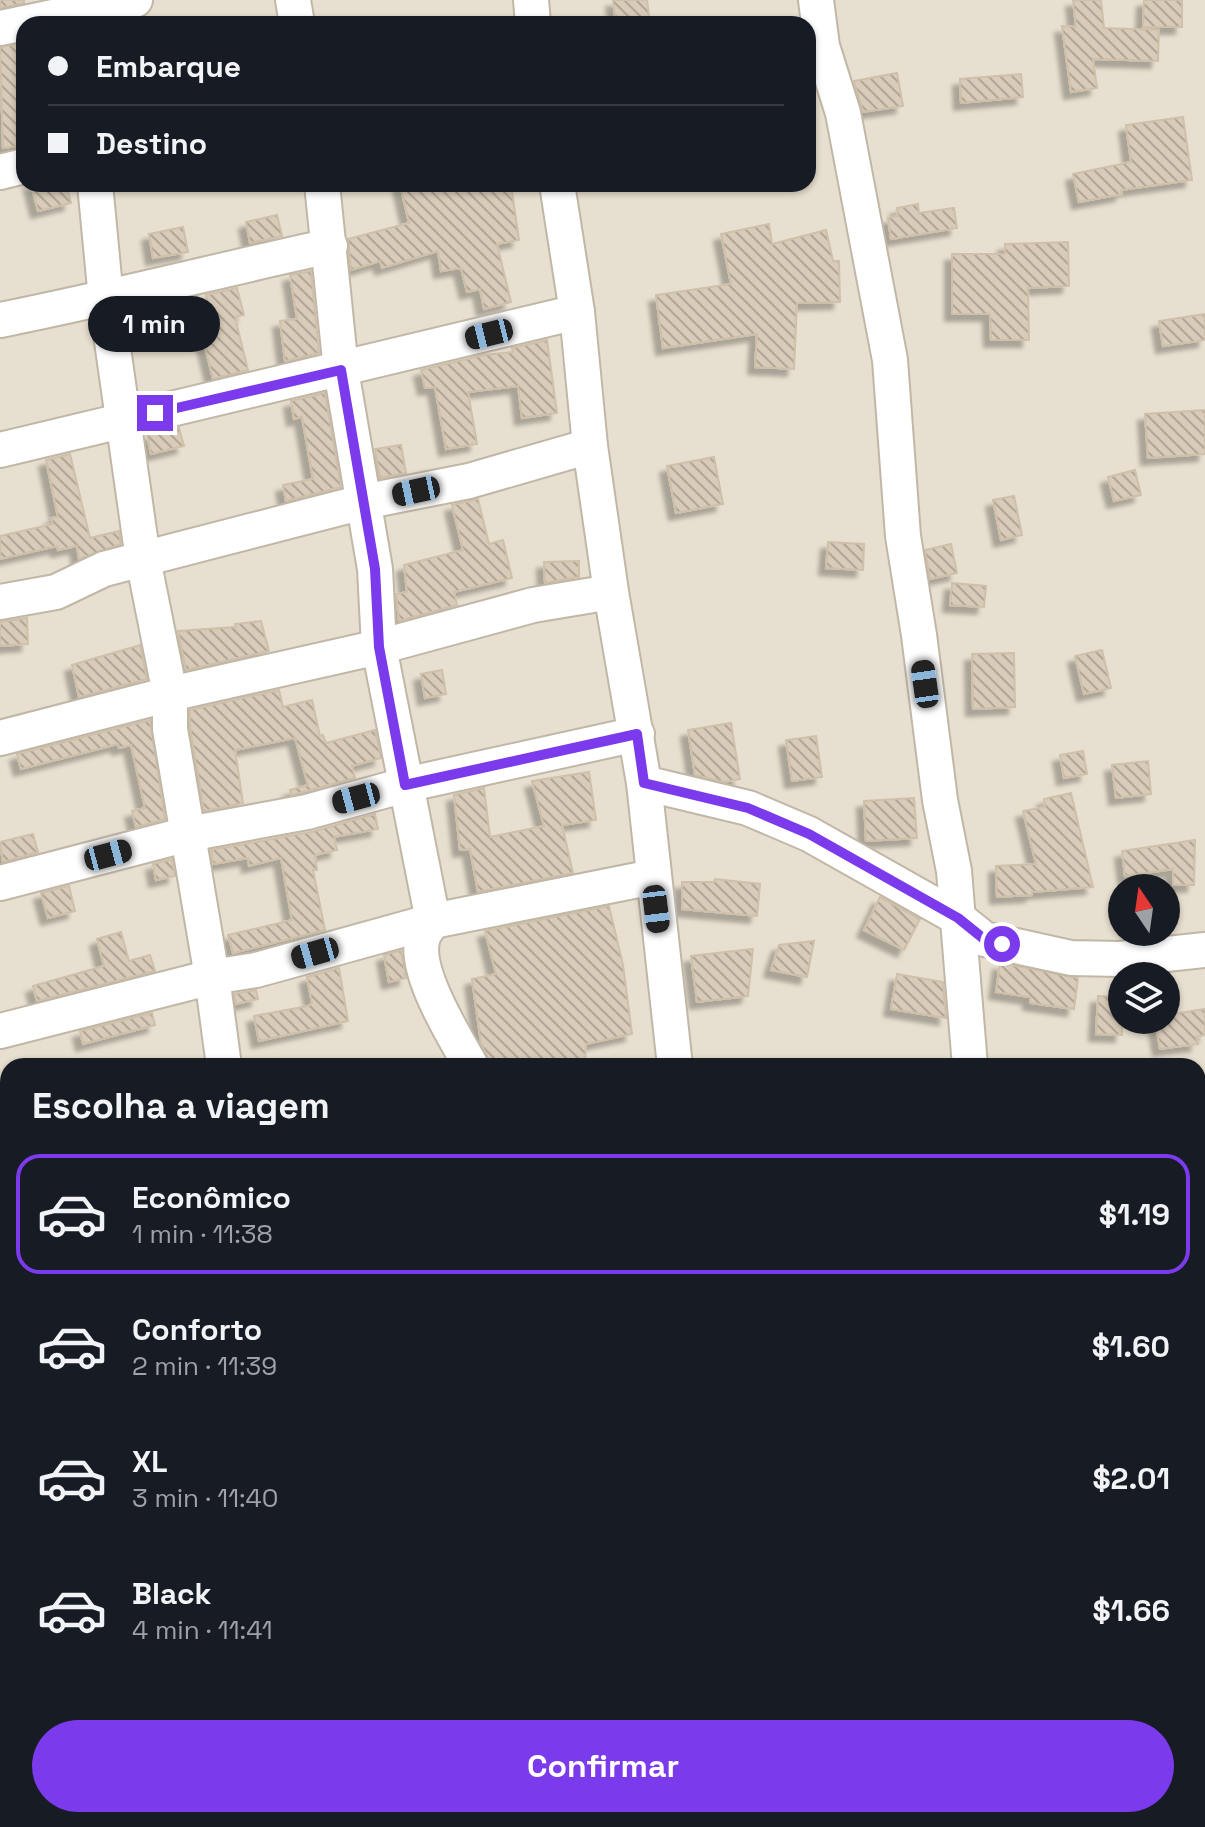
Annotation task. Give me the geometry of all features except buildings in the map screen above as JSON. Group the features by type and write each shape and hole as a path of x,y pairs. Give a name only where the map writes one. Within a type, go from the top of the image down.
{"street":[{"path":"54,16 135,0"},
{"path":"816,0 822,46 843,113 890,360 903,536 940,800 954,871 969,1058"},
{"path":"96,192 106,299 143,559 170,694 170,729 223,1058"},
{"path":"323,192 341,370 375,569 379,647 433,921 423,937 421,957 438,1007 467,1058"},
{"path":"558,192 577,312 590,446 611,592 644,783 674,1058"},
{"path":"0,320 106,299 212,271 330,246"},
{"path":"0,450 577,312"},
{"path":"0,602 56,592 104,569 363,502 469,481 590,446"},
{"path":"0,738 170,694 379,647 533,605 611,592"},
{"path":"0,883 188,834 307,812 405,785 637,734"},
{"path":"644,783 748,808 809,834 958,918 984,939 1071,958 1134,958 1205,950"},
{"path":"0,1031 212,977 256,970 433,921 653,877"}],"shaded area":[{"path":"0,0 1205,0 1205,1058 0,1058"}],"route":[{"path":"155,413 341,370 375,569 379,647 405,785 637,734 644,783 748,808 809,834 958,918 984,939 1002,944"}]}
